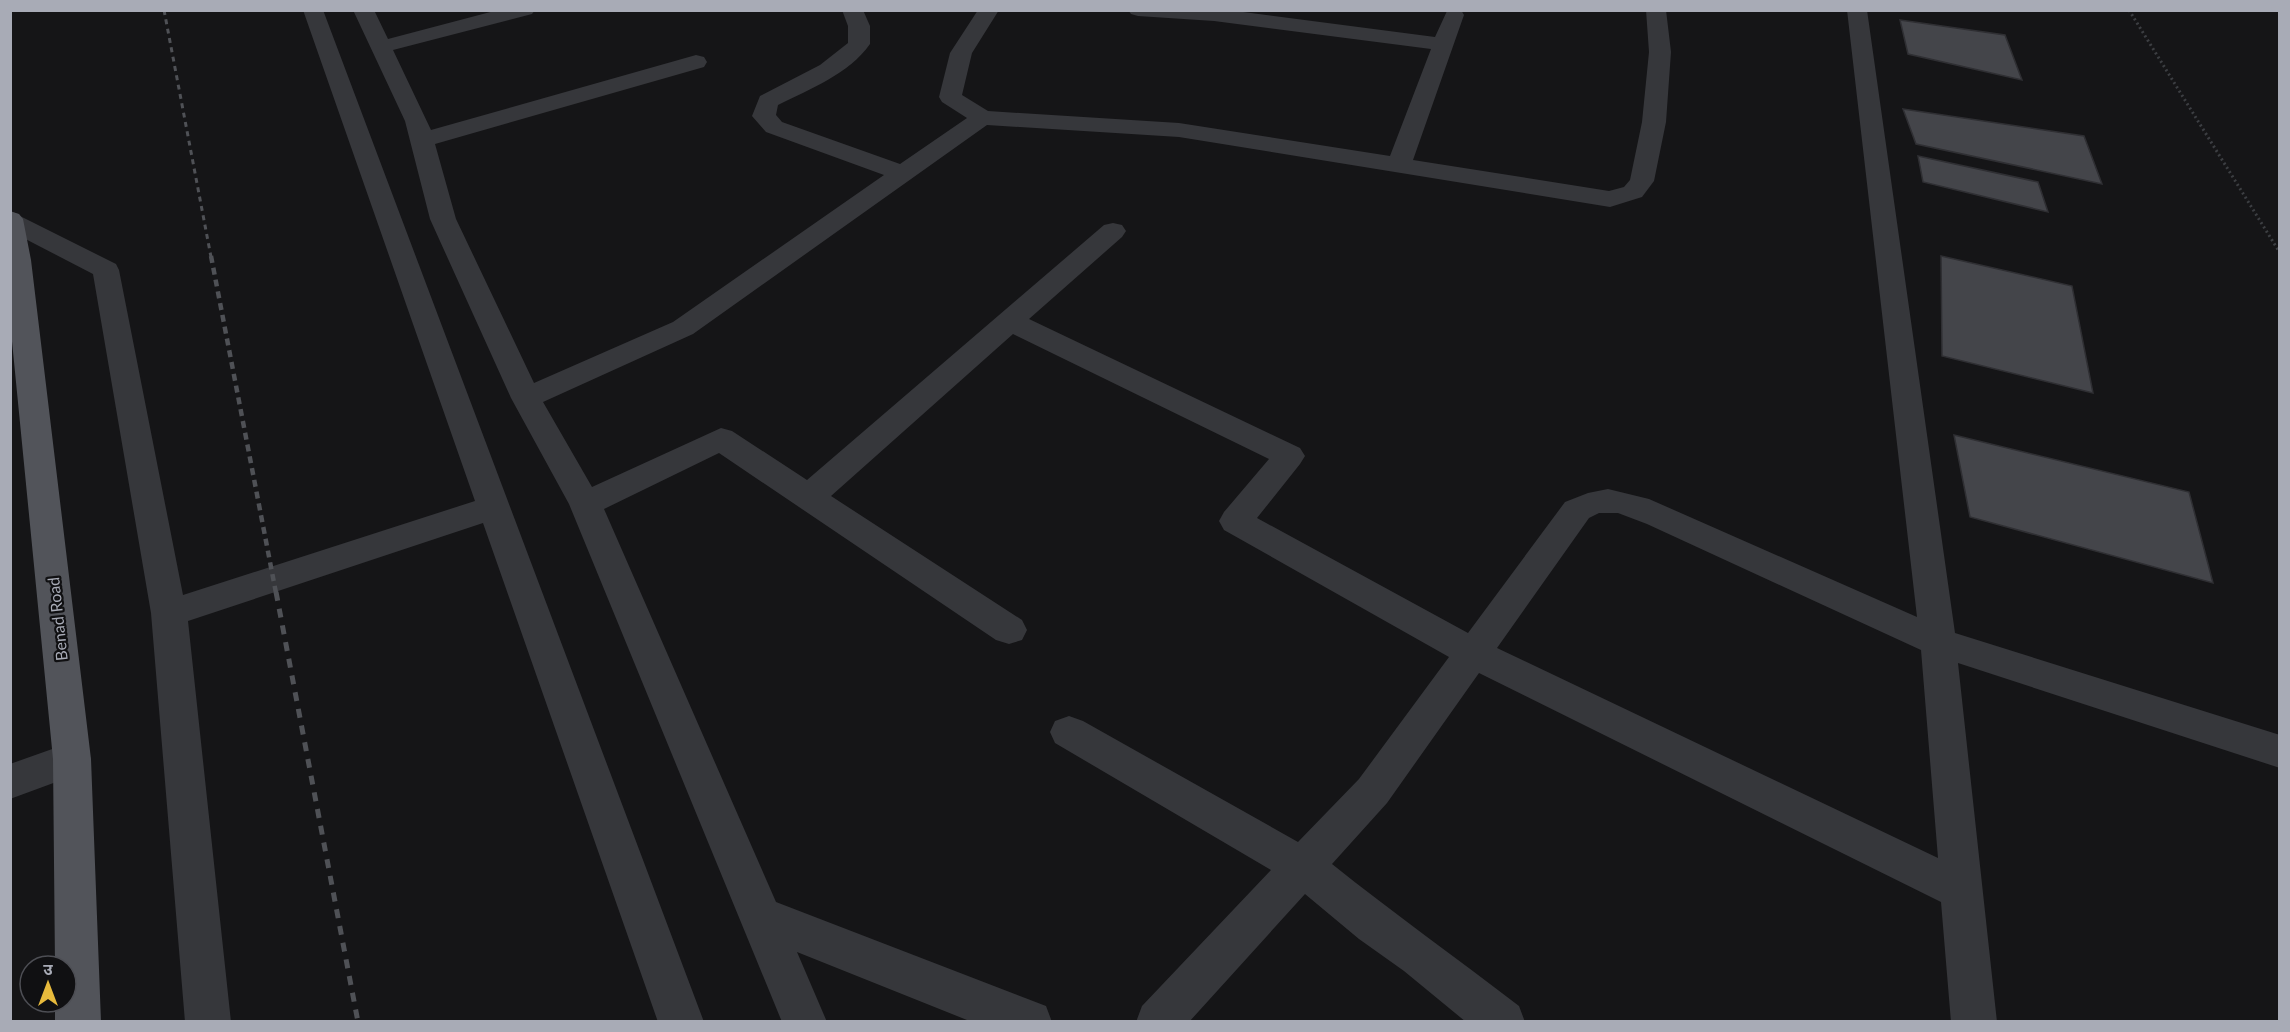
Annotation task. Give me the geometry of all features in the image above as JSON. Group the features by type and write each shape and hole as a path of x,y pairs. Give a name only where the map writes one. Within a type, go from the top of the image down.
{"main road":[{"name":"Benad Road","path":"11,220 19,272 72,759 78,1022"}],"street":[{"path":"313,10 681,1022"},
{"path":"363,10 417,121 443,219 526,398 585,504 806,1022"},
{"path":"380,47 525,10"},
{"path":"852,10 859,26 859,44 849,55 812,79 768,101 764,116 774,127 903,174"},
{"path":"989,10 960,53 950,97 982,118 1179,130 1610,199 1633,192 1642,181 1654,122 1660,52 1656,10"},
{"path":"1138,10 1214,15 1444,44"},
{"path":"1857,10 1938,642 1974,1022"},
{"path":"1399,165 1454,15"},
{"path":"422,140 696,62"},
{"path":"526,398 682,328 982,118"},
{"path":"11,220 106,270 169,613 208,1022"},
{"path":"808,498 1113,231"},
{"path":"1010,321 1290,456 1236,521 1471,652 1962,891"},
{"path":"585,504 721,439 1009,630"},
{"path":"1158,1022 1373,790 1471,652 1577,510 1591,501 1619,500 1659,514 1938,642 2280,752"},
{"path":"169,613 494,507"},
{"path":"1069,732 1302,866 1374,925 1419,956 1503,1022"},
{"path":"10,782 72,759"},
{"path":"761,917 1030,1022"}],"path":[{"path":"2128,10 2280,253"}],"building":[{"path":"1900,20 2005,35 2022,80 1908,54"},
{"path":"1903,109 2084,136 2102,184 1916,144"},
{"path":"1918,156 2038,182 2048,212 1923,182"},
{"path":"1941,256 2072,286 2093,393 1942,356"},
{"path":"1954,435 2189,492 2213,583 1970,517"}],"railway":[{"path":"164,10 211,257"},
{"path":"211,256 276,593"},
{"path":"276,592 358,1022"}]}
